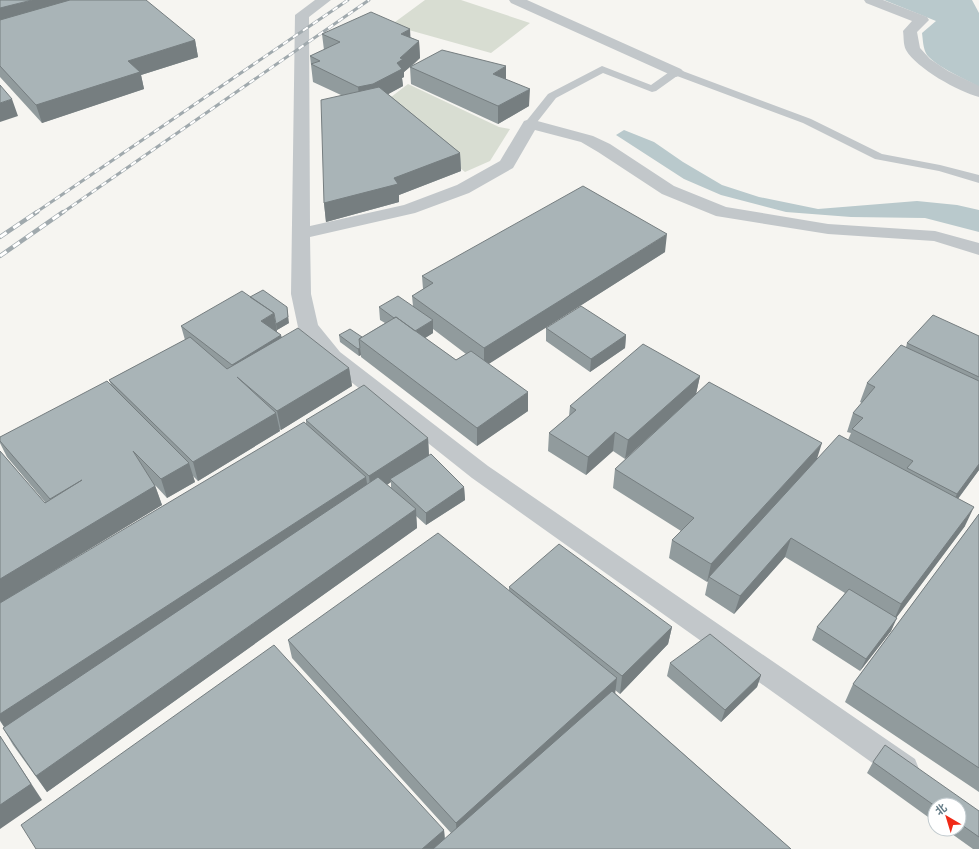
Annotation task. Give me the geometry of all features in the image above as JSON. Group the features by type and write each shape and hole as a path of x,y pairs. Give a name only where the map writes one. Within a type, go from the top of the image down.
{"street":[{"path":"324,0 302,15 302,294 308,327 333,357 480,472 924,782"},
{"path":"516,0 676,72"},
{"path":"871,0 922,20 910,31 913,49 926,63 948,77 979,92"},
{"path":"301,234 409,209 463,189 507,164 530,124 588,139 668,190 722,212 828,229 935,236 979,249"}],"lane":[{"path":"530,124 552,96 602,69 652,89 676,72 808,121 879,156 940,168 979,179"}],"shaded area":[{"path":"425,0 461,0 530,23 491,53 391,25"},
{"path":"884,0 972,0 979,13 979,87 937,64 927,55 922,33 936,21"},
{"path":"408,84 499,127 510,129 490,161 465,172 382,104"},
{"path":"624,130 654,142 683,162 722,185 759,197 818,209 917,201 957,205 979,210 979,232 925,218 851,217 786,212 721,195 684,179 616,135"}],"building":[{"path":"0,0 32,0 0,8"},
{"path":"70,0 146,0 195,40 128,61 140,72 36,105 0,66 0,20"},
{"path":"371,12 410,29 401,34 419,41 400,58 403,59 397,63 402,69 373,84 358,87 311,64 320,61 310,56 340,42 322,34"},
{"path":"442,50 506,66 493,74 530,89 498,106 410,67"},
{"path":"0,85 12,99 0,103"},
{"path":"379,87 460,153 394,178 398,184 324,203 321,100"},
{"path":"583,186 667,234 484,348 412,296 433,283 422,276"},
{"path":"263,290 287,307 288,317 276,324 274,313 250,297"},
{"path":"242,291 274,313 261,321 281,335 232,365 181,326"},
{"path":"398,296 433,320 415,331 379,307"},
{"path":"581,306 626,335 591,359 546,328"},
{"path":"933,315 979,336 979,377 907,343"},
{"path":"396,317 456,360 471,351 528,392 477,428 359,339"},
{"path":"298,328 349,368 277,411 237,377 276,413 193,462 109,380 190,337 227,369"},
{"path":"350,329 362,337 359,339 360,348 358,349 339,335"},
{"path":"643,344 700,376 628,440 615,432 588,457 549,433 576,410 570,406"},
{"path":"901,345 979,381 979,464 957,494 907,468 913,461 852,429 863,418 853,413 875,387 867,383"},
{"path":"107,381 189,463 161,479 133,451 155,486 0,579 0,451 45,503 82,480 50,499 0,441 0,437"},
{"path":"709,382 822,443 711,564 672,540 694,518 615,469"},
{"path":"364,385 428,438 369,476 306,420"},
{"path":"304,422 366,477 0,714 0,603"},
{"path":"839,435 974,507 901,604 791,538 740,596 709,577"},
{"path":"431,454 464,487 426,513 390,479"},
{"path":"378,477 416,509 36,776 3,728"},
{"path":"979,514 979,768 853,684"},
{"path":"438,533 617,678 456,823 288,640"},
{"path":"559,544 672,627 622,676 509,587"},
{"path":"849,589 897,618 866,659 817,627"},
{"path":"710,634 761,675 725,710 670,663"},
{"path":"274,645 444,830 422,849 36,849 21,825"},
{"path":"612,691 791,849 433,849"},
{"path":"0,736 31,784 0,805"},
{"path":"885,745 959,797 927,797 927,800 873,762"},
{"path":"967,803 979,811 979,837 967,829"}],"railway":[{"path":"35,213 348,0"},
{"path":"62,213 369,0"},
{"path":"0,237 37,212"},
{"path":"0,256 63,212"}]}
